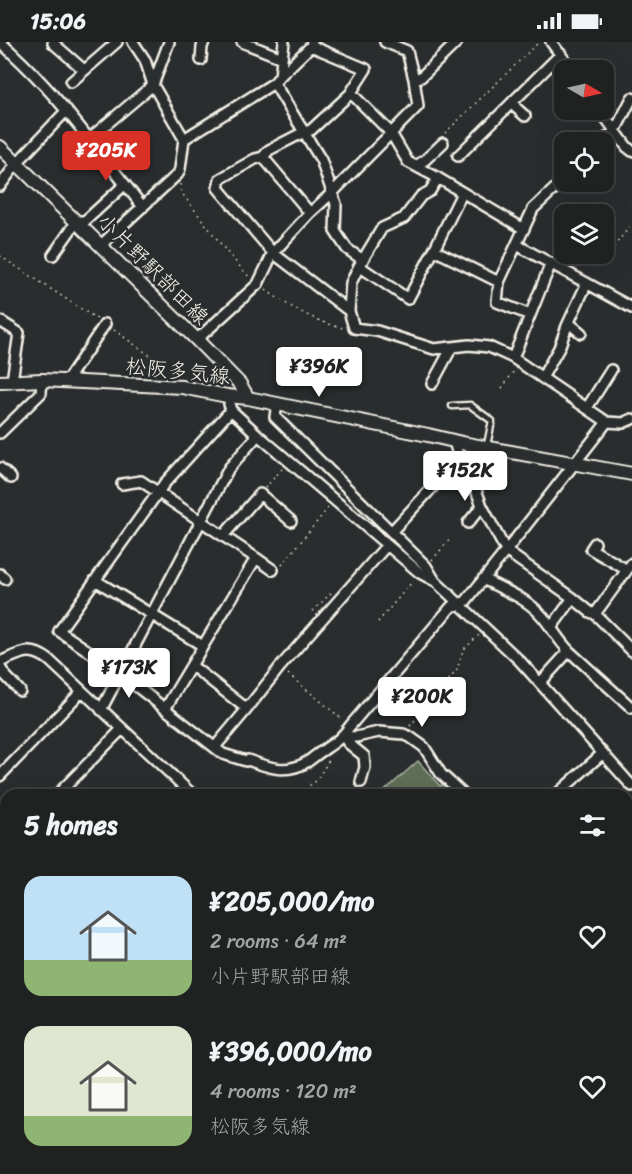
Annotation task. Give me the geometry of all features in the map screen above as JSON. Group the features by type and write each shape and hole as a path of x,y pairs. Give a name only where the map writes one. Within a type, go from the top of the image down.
{"main road":[{"name":"小片野駅部田線","path":"0,147 196,339 240,384 248,398"},
{"name":"松阪多気線","path":"6,382 42,380 182,387 248,398 486,448 632,474"}],"street":[{"path":"0,42 67,110 143,207"},
{"path":"54,42 84,70"},
{"path":"71,82 117,42"},
{"path":"101,244 178,174 180,169 184,139 153,85 145,60 133,42"},
{"path":"89,140 153,85 168,42"},
{"path":"201,60 204,42"},
{"path":"242,42 282,58"},
{"path":"284,42 277,79 321,160 336,204 335,231 347,249 361,263 408,299 462,193"},
{"path":"196,339 258,284 273,253 418,105 408,46 385,42"},
{"path":"414,80 421,77 457,42"},
{"path":"551,42 565,60"},
{"path":"184,139 277,79 311,44 366,69 350,94 311,130 269,150 263,157 255,159 220,179 218,188 273,253 349,311"},
{"path":"458,156 561,54"},
{"path":"350,94 391,134 408,162 524,229"},
{"path":"615,131 632,98"},
{"path":"514,100 515,107 525,116"},
{"path":"0,186 16,163 67,110"},
{"path":"607,120 632,151"},
{"path":"416,166 425,160 443,139"},
{"path":"263,157 310,213"},
{"path":"438,178 430,191 421,196 404,218 382,228 361,263 351,283 349,311 354,328 377,331 434,349 469,345 489,347 516,361 607,422 623,423 632,418"},
{"path":"53,255 77,221 85,221 121,188"},
{"path":"530,315 497,302 499,282 533,209 554,189"},
{"path":"517,245 632,308"},
{"path":"434,250 499,282"},
{"path":"516,361 530,315 551,263"},
{"path":"542,378 559,348 587,283"},
{"path":"0,321 19,333 6,382"},
{"path":"568,323 581,333"},
{"path":"66,382 105,324"},
{"path":"432,384 452,347"},
{"path":"587,408 611,370"},
{"path":"0,433 41,393 42,380"},
{"path":"227,396 231,410 258,435 420,573 435,581"},
{"path":"277,405 275,417 392,531 458,604 520,661 630,780"},
{"path":"231,410 158,492 59,631 109,665 223,754 270,767 290,769 310,760 344,736 350,726 452,607 466,601 607,422"},
{"path":"102,710 229,468 258,435"},
{"path":"454,441 459,459 469,471 482,506 506,551 595,614 632,651"},
{"path":"392,531 459,459"},
{"path":"0,468 11,478"},
{"path":"122,484 141,481 273,570"},
{"path":"223,536 260,494 291,521"},
{"path":"468,523 482,506"},
{"path":"371,532 381,521"},
{"path":"595,543 591,549 630,566 595,614"},
{"path":"215,747 280,667 387,545"},
{"path":"165,710 256,558"},
{"path":"483,579 524,599 542,616 560,642 632,708"},
{"path":"96,580 204,646"},
{"path":"551,628 573,598"},
{"path":"540,682 569,651"},
{"path":"0,663 25,652 40,653 185,789"},
{"path":"192,666 247,709"},
{"path":"0,668 20,691"},
{"path":"0,776 82,691"},
{"path":"63,789 122,729"},
{"path":"344,736 356,737 379,732 404,734 418,742 434,761 441,774 457,789"},
{"path":"344,736 348,743 364,756 365,767 361,782"},
{"path":"563,789 603,753"}],"lane":[{"path":"452,406 470,405 492,421 486,448"}],"path":[{"path":"443,139 539,42"},
{"path":"178,174 181,192 245,274 281,302 333,326 354,328"},
{"path":"614,246 632,224"},
{"path":"0,256 176,373 182,387"},
{"path":"502,388 516,361"},
{"path":"260,494 289,462"},
{"path":"282,564 334,500"},
{"path":"404,734 457,670 463,650 486,629"},
{"path":"280,667 350,726"},
{"path":"306,789 316,781 332,756"}],"green space":[{"path":"418,761 440,786 448,782 454,789 387,789"}]}
